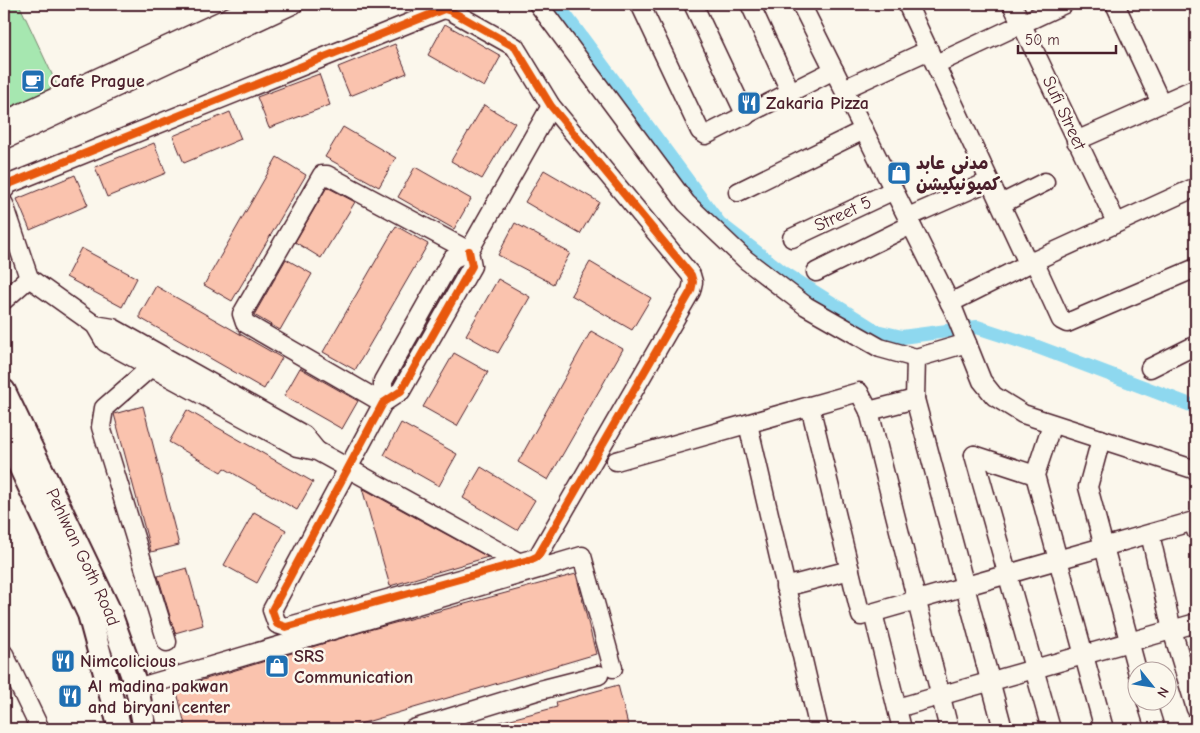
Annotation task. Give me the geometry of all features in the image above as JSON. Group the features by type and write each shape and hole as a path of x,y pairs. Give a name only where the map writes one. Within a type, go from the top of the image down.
{"main road":[{"name":"Pehlwan Goth Road","path":"4,391 109,610 137,688 145,729"},
{"name":"Pehlwan Goth Road","path":"4,432 89,614 118,728"}],"street":[{"path":"4,120 257,4"},
{"path":"4,140 294,4"},
{"path":"538,4 686,203 746,260 806,306 880,348 916,358 966,340"},
{"path":"640,4 700,131 706,135 834,70"},
{"path":"693,4 746,116"},
{"path":"750,4 791,93"},
{"path":"801,4 952,307 982,382 994,396 1023,414 1196,470"},
{"path":"908,4 1001,204 1060,320 1067,323 1196,268"},
{"name":"Sufi Street","path":"1012,4 1116,222"},
{"path":"844,89 1022,24 1064,4"},
{"path":"1115,4 1161,103"},
{"path":"4,190 9,184 444,9 515,47 551,106 691,275 693,282 691,291 538,556 286,628 277,624 272,610 383,403 401,391 472,266 469,251"},
{"path":"1076,141 1196,88"},
{"path":"383,403 383,381 418,319 452,259 469,251 551,106"},
{"path":"738,192 864,130"},
{"path":"383,403 245,323 242,319 242,314 322,175 327,174 469,251"},
{"path":"816,272 909,221 990,181"},
{"path":"1001,204 1045,182"},
{"path":"952,307 1031,262 1196,187"},
{"name":"Street 5","path":"792,238 894,190"},
{"path":"4,204 29,278 95,326 106,342 298,447 318,451 348,467 518,562"},
{"path":"4,300 29,278"},
{"path":"418,319 436,330"},
{"path":"95,326 113,328 304,435 318,451"},
{"path":"1150,368 1196,345"},
{"path":"916,358 915,399 1003,729"},
{"path":"152,367 104,408 101,427 167,642"},
{"path":"616,461 859,392 869,411 949,729"},
{"path":"869,411 915,399"},
{"path":"810,406 861,616 1194,521 1196,531"},
{"path":"748,424 818,729"},
{"path":"1052,424 1035,475 1104,729"},
{"path":"1101,439 1088,486 1106,546 1134,660"},
{"path":"1035,475 974,455 1052,729"},
{"path":"1150,534 1172,630 1196,709"},
{"path":"137,688 582,556 606,672 413,729"},
{"path":"785,587 850,570"},
{"path":"873,613 902,729"},
{"path":"897,708 1196,623"},
{"path":"4,654 40,729"},
{"path":"1149,710 1154,729"}],"green space":[{"path":"4,4 19,4 58,87 4,109"}],"building":[{"path":"445,24 501,56 484,87 428,55"},
{"path":"395,44 407,73 350,96 338,67"},
{"path":"319,74 330,105 269,128 257,97"},
{"path":"484,105 515,123 482,179 451,161"},
{"path":"230,112 241,139 184,163 173,136"},
{"path":"343,127 396,158 379,187 325,157"},
{"path":"154,143 166,173 107,197 95,167"},
{"path":"277,157 306,175 232,301 204,285"},
{"path":"415,167 471,199 454,229 398,197"},
{"path":"544,170 599,202 580,234 525,202"},
{"path":"75,175 88,205 30,230 17,199"},
{"path":"327,187 355,202 321,258 295,242"},
{"path":"515,223 570,253 553,284 498,255"},
{"path":"396,226 428,244 355,370 323,352"},
{"path":"81,248 137,278 122,307 66,277"},
{"path":"286,259 312,274 280,330 254,315"},
{"path":"590,262 651,298 632,330 571,295"},
{"path":"498,279 530,297 498,353 466,335"},
{"path":"156,286 282,358 264,389 140,318 140,314"},
{"path":"591,331 623,349 548,480 518,462"},
{"path":"454,353 488,372 457,426 423,407"},
{"path":"300,368 358,401 342,429 284,396"},
{"path":"143,406 179,545 151,552 114,414"},
{"path":"187,410 313,482 297,510 224,468 221,472 169,442"},
{"path":"401,423 457,454 439,486 384,455"},
{"path":"481,467 535,500 517,530 463,498"},
{"path":"362,488 422,521 488,557 390,586"},
{"path":"254,512 286,530 257,583 224,565"},
{"path":"187,568 203,625 175,633 158,576"},
{"path":"576,574 596,654 343,729 186,729 176,688 365,631"},
{"path":"618,685 629,729 485,729 484,726 557,707 556,702"}],"waterway":[{"path":"557,4 719,223 784,273 876,331 902,337 977,327 1035,346 1196,407"}],"cycle path":[{"path":"4,190 9,184 444,9 451,11 515,47 551,106 691,275 693,282 691,291 538,556 286,627 277,624 272,610 383,403 401,391 472,266 469,251"}],"place":[{"name":"Cafe Prague","path":"33,81"},
{"name":"Zakaria Pizza","path":"749,103"},
{"name":"مدنی عابد کمیونیکیشن","path":"899,173"},
{"name":"Nimcolicious","path":"63,661"},
{"name":"SRS Communication","path":"277,666"},
{"name":"Al madina pakwan and biryani center","path":"70,696"}]}
